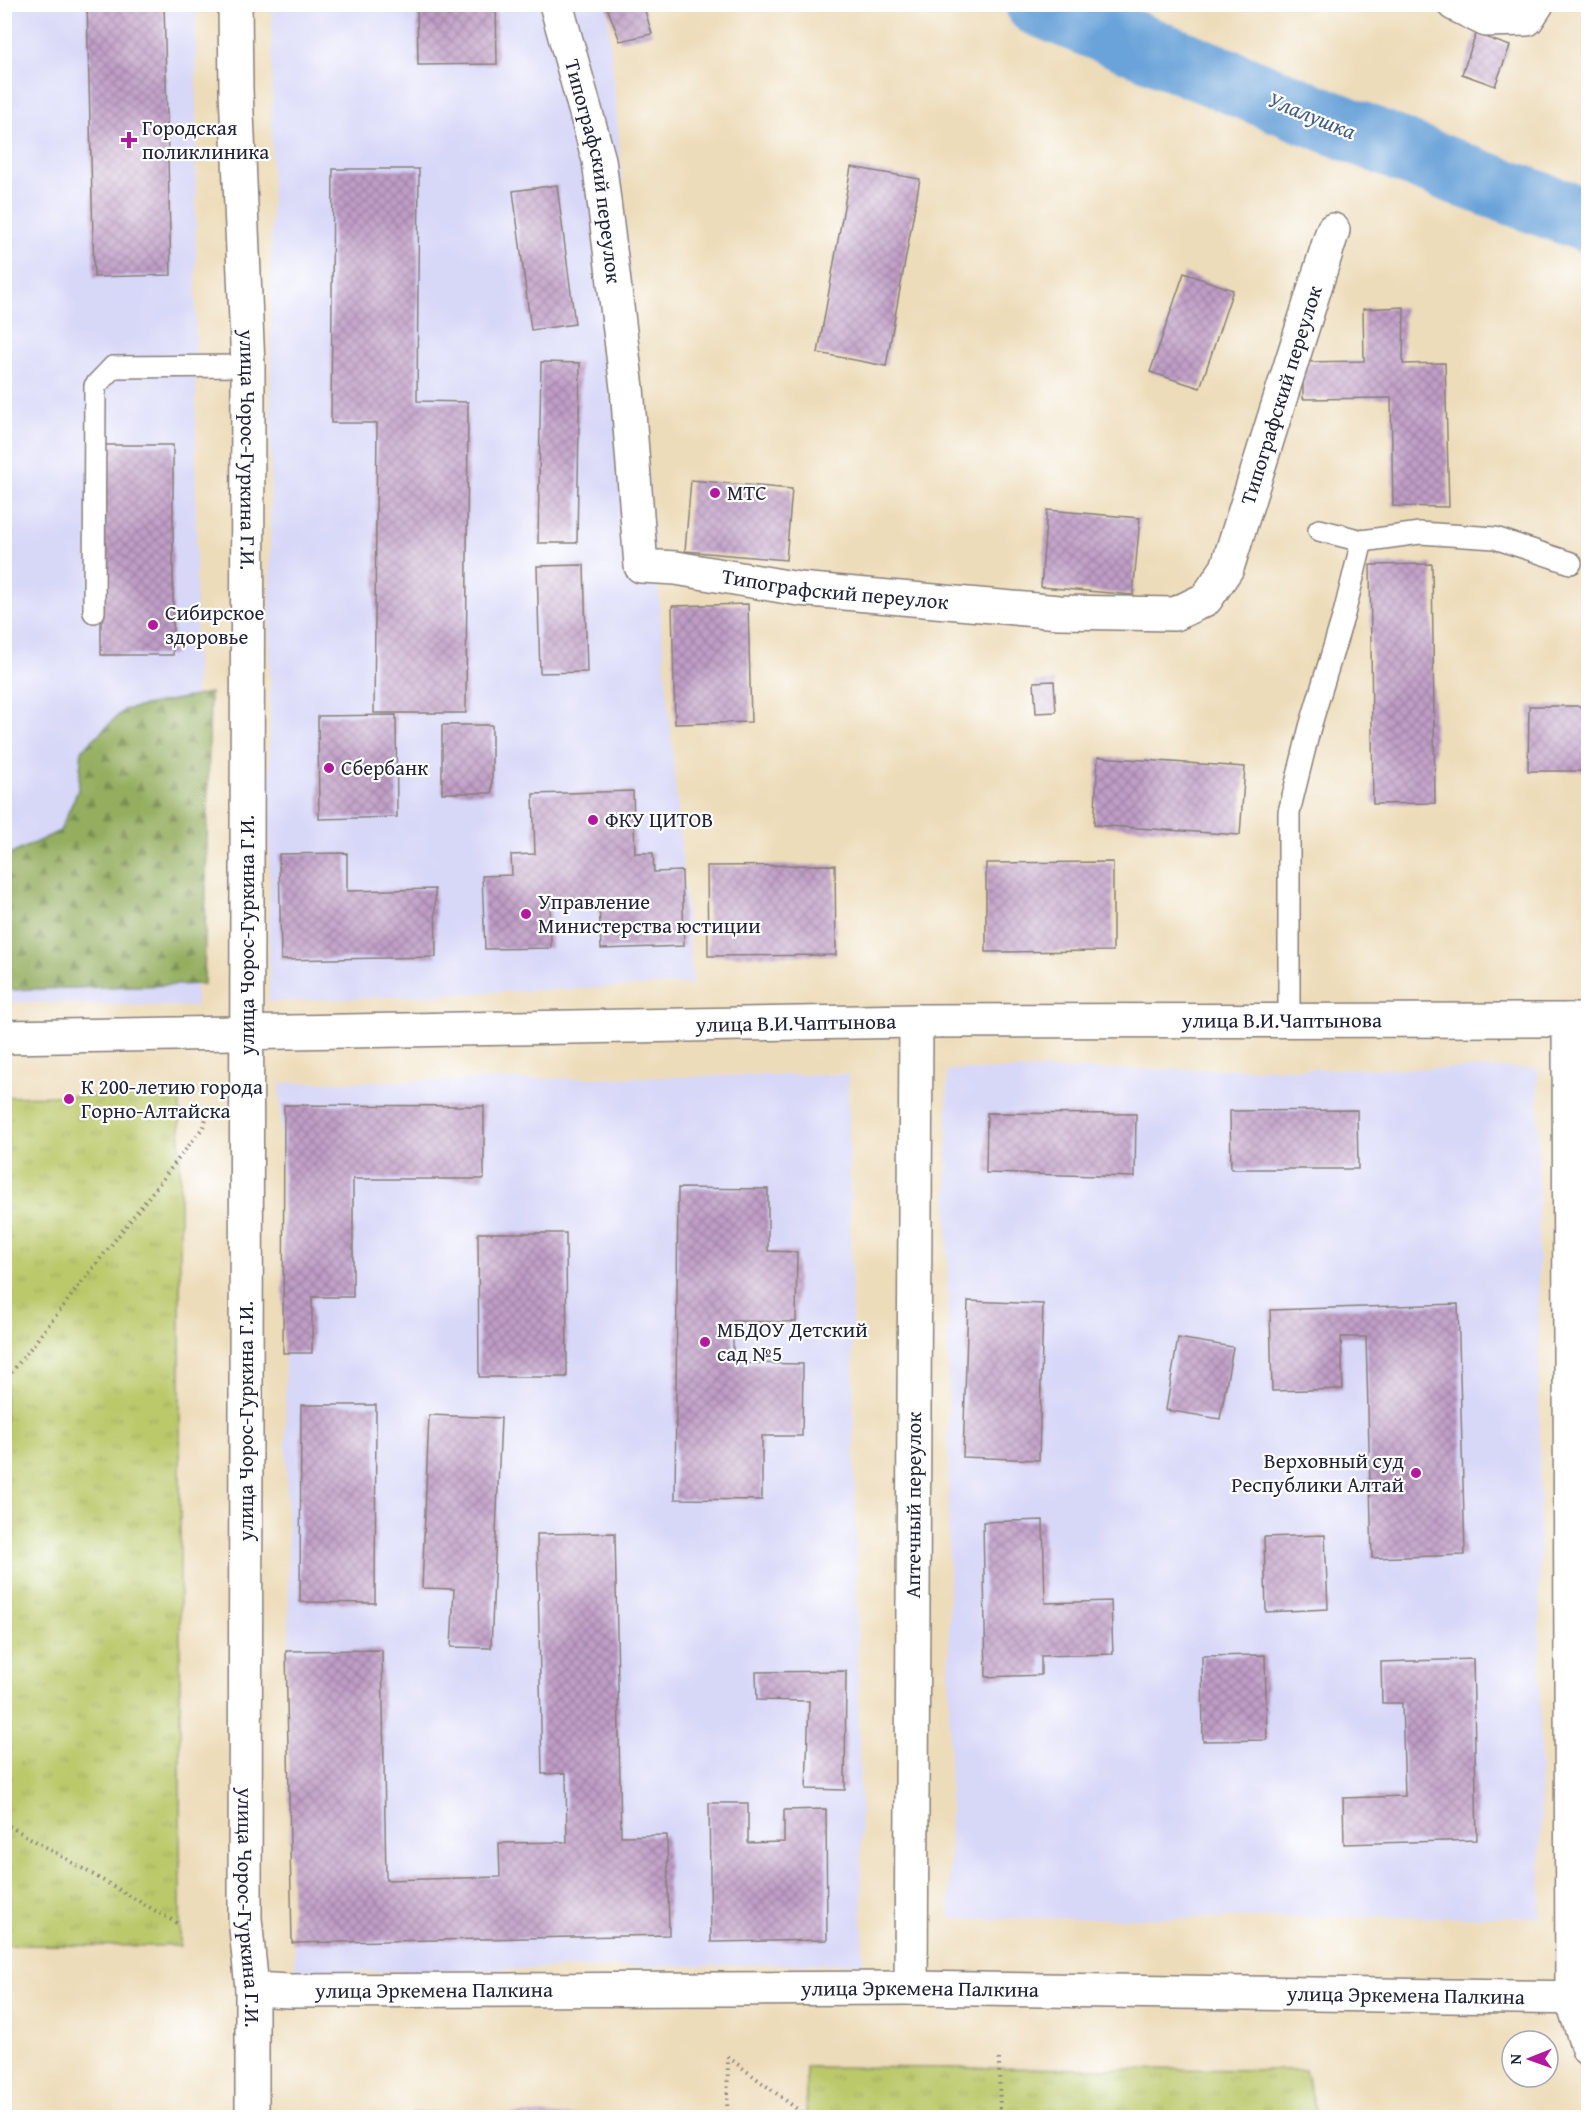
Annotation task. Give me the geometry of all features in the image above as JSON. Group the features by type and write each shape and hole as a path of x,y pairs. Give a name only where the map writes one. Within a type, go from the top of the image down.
{"street":[{"name":"улица Чорос-Гуркина Г.И.","path":"235,4 236,90 248,366 246,1918 252,1989 252,2118"},
{"name":"Типографский переулок","path":"556,4 599,160 627,388 641,566 676,567 799,589 1059,612 1175,614 1206,599 1227,568 1333,230"},
{"path":"1454,4 1486,20 1532,12"},
{"path":"1579,1020 1580,1998 1588,2049"},
{"name":"улица В.И.Чаптынова","path":"4,1037 916,1021 1579,1020"},
{"name":"Аптечный переулок","path":"912,1988 916,1021"},
{"name":"улица Эркемена Палкина","path":"252,1989 912,1988 1580,1998"}],"lane":[{"path":"94,612 95,386 113,368 248,366"},
{"path":"1319,530 1362,541 1420,533 1495,537 1571,563"},
{"path":"1289,1022 1289,812 1362,541"}],"path":[{"path":"4,1382 204,1126 209,1106"},
{"path":"4,1823 180,1925"},
{"path":"727,2118 728,2057 809,2118"},
{"path":"999,2059 1000,2118"}],"shaded area":[{"path":"5,5 196,5 196,1007 5,1002"},
{"path":"272,5 607,5 693,984 269,1002"},
{"path":"1538,1068 1541,1917 950,1919 947,1070"},
{"path":"848,1074 863,1963 295,1973 280,1083"}],"green space":[{"path":"210,693 204,984 5,990 5,857 60,831 78,790 82,750 124,710"},
{"path":"180,1094 180,1946 5,1945 5,1097"},
{"path":"806,2067 1305,2070 1318,2117 806,2117"}],"building":[{"name":"Городская поликлиника","path":"87,4 164,4 171,275 94,277"},
{"path":"417,4 496,4 497,64 418,65"},
{"path":"615,4 643,4 652,34 620,41 607,7"},
{"path":"1476,34 1510,46 1495,86 1462,74"},
{"path":"851,167 920,179 886,366 818,353"},
{"path":"333,169 419,169 417,401 468,402 466,713 374,713 377,423 331,423"},
{"path":"557,185 575,324 531,330 513,191"},
{"path":"1184,273 1233,290 1200,388 1150,372"},
{"path":"1404,307 1403,364 1445,363 1449,507 1393,506 1391,398 1303,399 1303,362 1364,361 1363,309"},
{"path":"541,362 580,363 577,543 538,543"},
{"path":"101,445 173,445 173,655 101,655"},
{"path":"691,480 792,489 786,560 685,551"},
{"path":"1047,510 1140,518 1133,595 1041,587"},
{"path":"1432,564 1435,803 1373,804 1370,565"},
{"path":"584,565 587,672 540,673 537,566"},
{"path":"748,604 751,722 675,724 672,606"},
{"path":"1054,681 1056,712 1036,713 1034,682"},
{"path":"1529,706 1588,706 1588,771 1528,771"},
{"path":"396,715 397,817 319,819 318,716"},
{"path":"442,725 492,725 492,793 442,793"},
{"path":"1098,757 1245,767 1240,835 1094,825"},
{"path":"633,791 635,853 653,853 654,872 682,871 684,946 601,949 599,901 550,903 551,948 485,949 482,876 512,875 511,855 535,854 533,794"},
{"path":"347,853 347,891 435,889 436,957 281,960 279,854"},
{"path":"1113,862 1113,951 986,952 986,863"},
{"path":"835,865 836,955 708,956 707,866"},
{"path":"284,1105 484,1106 484,1179 353,1179 353,1297 312,1297 312,1353 283,1353"},
{"path":"1357,1110 1358,1169 1231,1169 1230,1111"},
{"path":"987,1113 1136,1114 1135,1177 986,1173"},
{"name":"МБДОУ Детский сад №5","path":"678,1188 768,1189 768,1251 797,1252 796,1322 733,1321 733,1363 803,1364 802,1436 762,1436 762,1500 675,1499"},
{"path":"478,1233 566,1233 567,1377 479,1377"},
{"path":"968,1301 1043,1304 1039,1460 963,1457"},
{"name":"Верховный суд Республики Алтай","path":"1458,1304 1465,1555 1372,1558 1366,1337 1341,1337 1343,1389 1272,1391 1270,1310"},
{"path":"1178,1338 1233,1347 1220,1419 1166,1410"},
{"path":"301,1405 376,1405 375,1603 300,1602"},
{"path":"429,1415 501,1418 491,1648 451,1647 454,1589 422,1588"},
{"path":"1043,1520 1045,1603 1111,1601 1113,1654 1041,1656 1041,1675 986,1677 983,1522"},
{"path":"615,1533 621,1836 667,1835 669,1935 292,1943 286,1651 382,1650 386,1880 500,1877 499,1843 567,1842 566,1773 542,1774 537,1534"},
{"path":"1325,1535 1328,1609 1266,1612 1264,1537"},
{"path":"1265,1655 1267,1740 1203,1741 1202,1656"},
{"path":"1473,1659 1477,1840 1344,1844 1343,1798 1405,1796 1402,1703 1382,1703 1381,1662"},
{"path":"846,1671 845,1790 806,1789 809,1701 757,1700 756,1672"},
{"path":"709,1803 748,1803 748,1843 784,1842 784,1810 826,1809 827,1940 711,1942"},
{"path":"412,2112 612,2116 612,2118 412,2118"}],"waterway":[{"name":"Улалушка","path":"1037,4 1470,178 1588,221"}],"place":[{"name":"Городская поликлиника","path":"129,140"},
{"name":"МТС","path":"715,493"},
{"name":"Сибирское здоровье","path":"153,625"},
{"name":"Сбербанк","path":"329,768"},
{"name":"ФКУ ЦИТОВ","path":"593,820"},
{"name":"Управление Министерства юстиции","path":"526,914"},
{"name":"К 200-летию города Горно-Алтайска","path":"69,1099"},
{"name":"МБДОУ Детский сад №5","path":"705,1342"},
{"name":"Верховный суд Республики Алтай","path":"1416,1473"}]}
